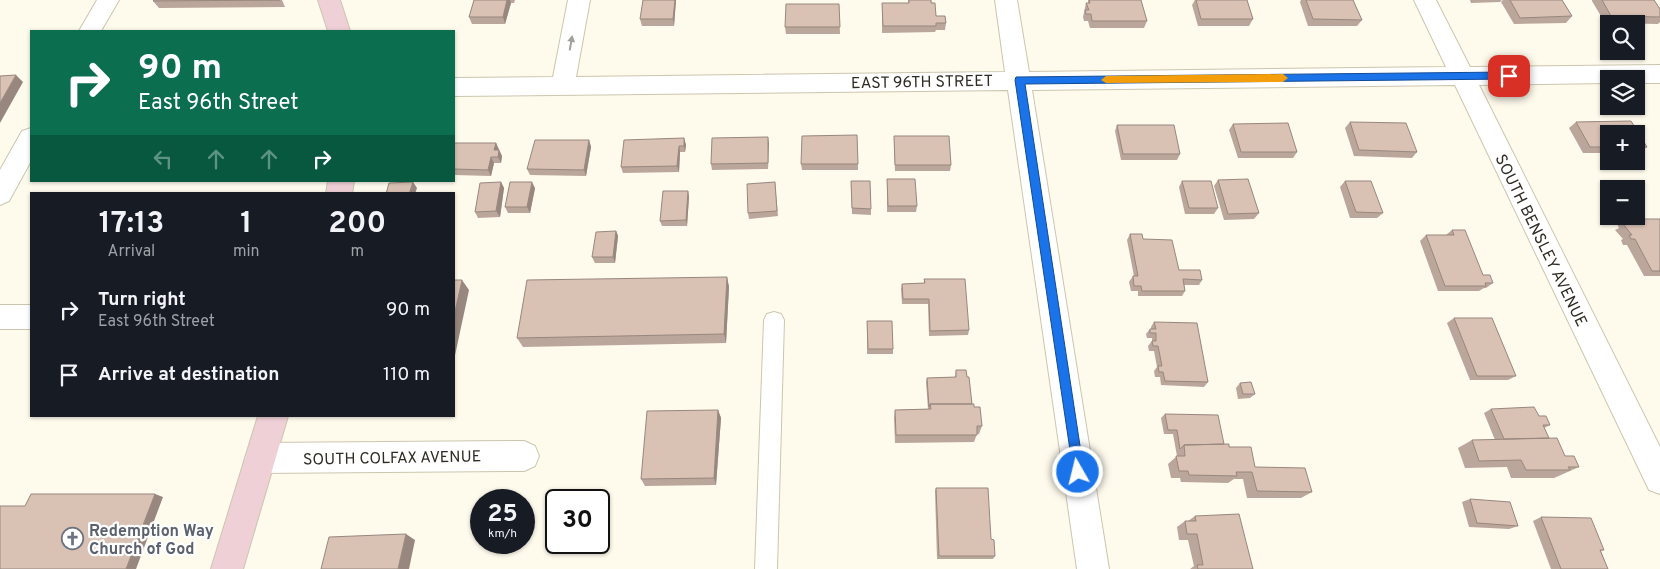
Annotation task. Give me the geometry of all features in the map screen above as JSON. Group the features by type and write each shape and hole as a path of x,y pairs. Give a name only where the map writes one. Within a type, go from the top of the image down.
{"main road":[{"path":"227,569 273,417"}],"street":[{"path":"91,30 108,0"},
{"path":"563,85 579,0"},
{"path":"1006,0 1020,80 1092,569"},
{"name":"SOUTH BENSLEY AVENUE","path":"1425,0 1660,479"},
{"name":"EAST 96TH STREET","path":"455,87 1660,74"},
{"path":"0,194 30,140"},
{"path":"0,317 30,317"},
{"name":"SOUTH COLFAX AVENUE","path":"260,458 524,456"}],"lane":[{"path":"766,569 774,320"}],"building":[{"path":"154,0 280,0 153,1"},
{"path":"474,0 507,0 503,17 469,17"},
{"path":"643,0 675,0 673,19 640,19"},
{"path":"909,0 931,0 931,3 935,3 936,16 945,16 946,23 936,23 936,26 883,26 882,3 909,3"},
{"path":"1089,0 1141,0 1147,21 1092,21 1091,14 1086,14 1085,10 1089,10 1086,3 1090,3"},
{"path":"1196,0 1247,0 1253,19 1201,19"},
{"path":"1306,0 1353,0 1362,20 1313,19"},
{"path":"1510,0 1562,0 1572,16 1520,18"},
{"path":"1602,0 1654,0 1660,9 1660,17 1610,15"},
{"path":"786,4 839,4 840,27 785,27"},
{"path":"16,75 0,103 0,76"},
{"path":"1631,121 1633,125 1600,125 1600,147 1590,147 1576,122"},
{"path":"1350,122 1406,123 1417,152 1359,150"},
{"path":"1288,123 1297,152 1241,152 1233,124"},
{"path":"1117,125 1174,125 1180,154 1123,154"},
{"path":"857,135 858,164 801,164 802,136"},
{"path":"894,136 949,136 951,165 895,165"},
{"path":"768,137 768,163 711,164 712,138"},
{"path":"684,138 684,146 679,146 677,166 621,167 624,140"},
{"path":"535,140 589,140 584,170 527,169"},
{"path":"455,143 496,143 494,150 499,150 498,157 491,157 488,170 455,169"},
{"path":"887,179 915,179 917,206 888,206"},
{"path":"1248,179 1259,213 1228,214 1218,180"},
{"path":"851,181 870,181 871,209 852,208"},
{"path":"1182,181 1211,181 1218,208 1189,208"},
{"path":"1345,181 1371,181 1383,213 1356,212"},
{"path":"413,182 410,192 387,192 389,183"},
{"path":"501,182 496,211 475,212 480,183"},
{"path":"510,182 532,182 527,207 505,207"},
{"path":"775,182 777,211 748,213 747,184"},
{"path":"663,191 688,191 686,220 660,221"},
{"path":"1645,219 1660,219 1660,271 1652,271 1635,239 1631,239 1629,235 1632,235 1624,225 1645,225"},
{"path":"1452,230 1465,230 1483,275 1490,275 1493,283 1485,283 1486,286 1445,286 1426,235 1454,235"},
{"path":"616,231 613,257 592,257 596,232"},
{"path":"1130,234 1142,234 1143,239 1172,240 1179,270 1200,270 1202,280 1183,279 1185,291 1142,291 1141,286 1134,286 1133,276 1138,276"},
{"path":"727,277 724,334 517,338 527,280"},
{"path":"924,279 965,279 969,330 930,331 929,299 903,299 902,284 925,283"},
{"path":"455,280 462,280 455,312"},
{"path":"1454,318 1492,318 1516,376 1477,376"},
{"path":"867,321 892,321 893,349 868,349"},
{"path":"1154,322 1197,323 1208,382 1165,381 1163,372 1159,372 1158,366 1162,366 1158,346 1153,346 1152,341 1156,341 1156,333 1150,333 1150,329 1156,329"},
{"path":"956,370 966,370 967,377 969,377 972,404 930,404 929,407 927,378 956,377"},
{"path":"1251,382 1255,394 1243,394 1240,383"},
{"path":"930,404 974,404 974,407 980,407 982,426 977,426 977,435 896,435 895,410 931,409"},
{"path":"1534,407 1539,416 1546,416 1550,425 1543,425 1549,438 1504,439 1491,409"},
{"path":"718,410 714,478 641,479 647,411"},
{"path":"1165,414 1218,415 1224,444 1184,445 1180,449 1177,430 1168,430"},
{"path":"1557,438 1565,456 1574,456 1579,467 1568,467 1570,470 1526,470 1521,460 1479,461 1472,440"},
{"path":"1229,444 1229,447 1251,447 1255,467 1305,468 1312,492 1257,491 1252,472 1236,472 1237,476 1189,475 1188,471 1179,471 1176,456 1185,456 1184,445"},
{"path":"936,488 988,488 991,539 994,540 995,556 939,556"},
{"name":"Redemption Way Church of God","path":"31,494 155,494 126,569 0,569 0,506 25,506"},
{"path":"1470,499 1510,502 1518,526 1477,523"},
{"path":"1239,514 1253,569 1198,569 1197,565 1203,565 1197,534 1187,534 1185,521 1196,521 1195,516"},
{"path":"1541,517 1591,518 1604,550 1600,550 1608,569 1561,569"},
{"path":"406,534 398,569 321,569 329,537"}],"slow traffic":[{"path":"1106,80 1283,78"}],"place":[{"name":"Redemption Way Church of God","path":"73,539"}],"route":[{"path":"1078,472 1020,80 1509,76"}]}
